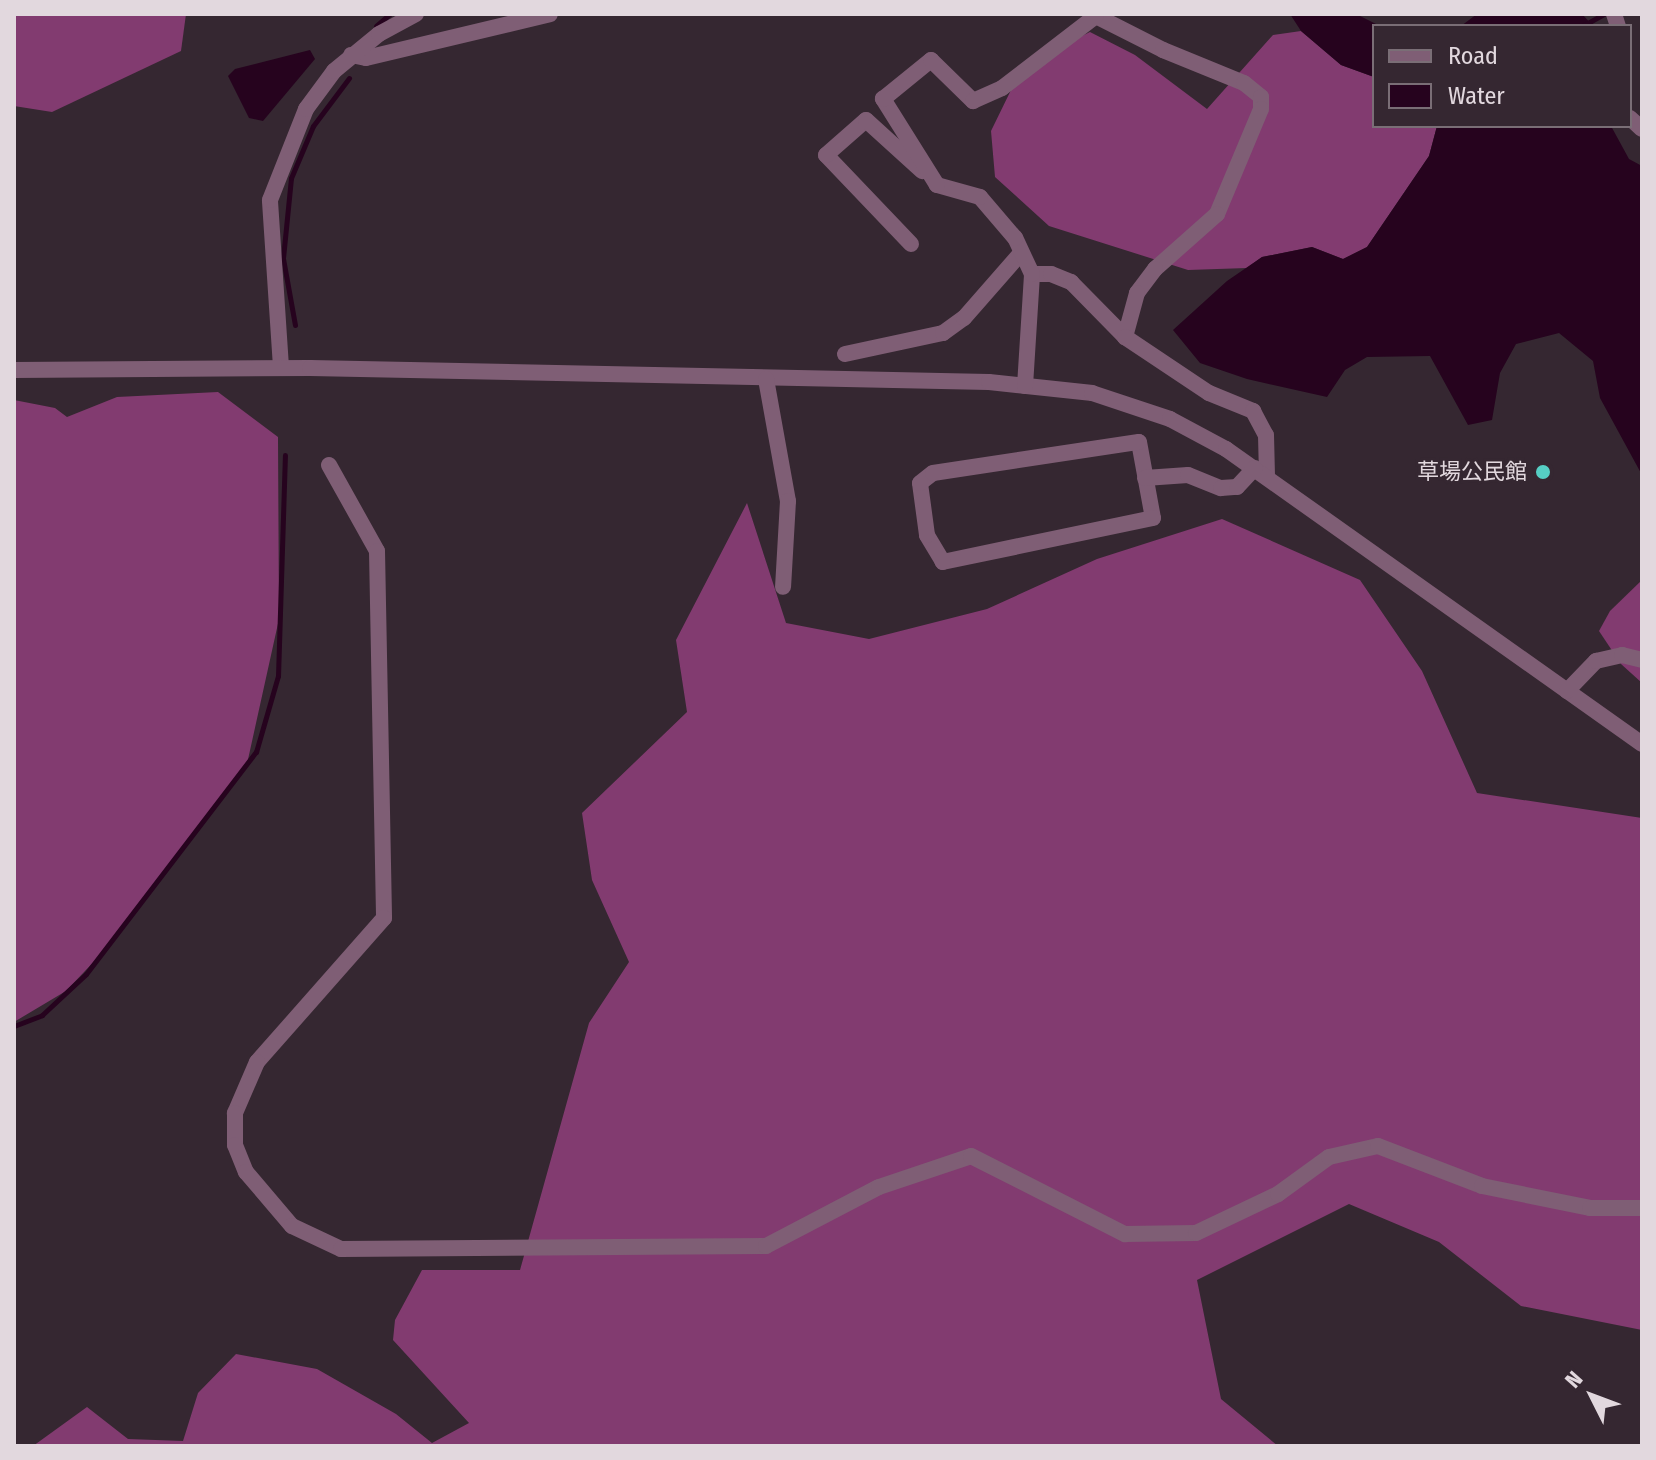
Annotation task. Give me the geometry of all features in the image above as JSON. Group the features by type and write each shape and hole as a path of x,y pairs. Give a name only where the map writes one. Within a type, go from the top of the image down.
{"street":[{"path":"281,367 270,200 306,109 351,55 416,14"},
{"path":"351,55 366,58 550,14"},
{"path":"937,185 883,99 931,60 973,101 1015,79 1094,15 1244,83 1261,97 1261,109 1217,214 1155,269 1137,293 1125,337"},
{"path":"911,244 826,155 866,120 937,185 980,197 995,210 1032,274 1025,386"},
{"path":"845,354 943,333 970,312 1020,254"},
{"path":"1032,274 1051,274 1071,282 1125,337 1209,393 1253,411 1266,435 1261,472"},
{"path":"14,370 281,367 1025,386 1092,393 1170,419 1261,472 1642,744"},
{"path":"766,379 788,501 783,587"},
{"path":"1139,442 1145,478 1153,518 943,562 927,535 920,483 933,473 1139,442"},
{"path":"329,465 377,551 384,918 257,1062 235,1113 235,1145 246,1172 292,1226 341,1249 766,1246 879,1187 971,1156 1125,1234 1196,1233 1278,1194 1329,1157 1378,1146 1482,1186 1590,1208 1642,1208"},
{"path":"1145,478 1188,475 1221,488 1237,487 1261,472"},
{"path":"1567,691 1596,661 1622,655 1642,660"}],"shaded area":[{"path":"14,14 186,14 181,51 52,112 14,106"},
{"path":"1301,31 1341,65 1372,76 1372,128 1436,128 1429,156 1367,247 1343,259 1312,247 1262,257 1247,268 1188,270 1049,226 995,177 991,131 1011,90 1041,56 1090,32 1135,55 1207,109 1273,35"},
{"path":"218,392 278,437 279,619 247,764 103,952 66,991 14,1022 14,400 55,408 67,417 117,397"},
{"path":"747,503 786,623 869,639 987,609 1097,559 1222,519 1360,580 1422,671 1477,793 1642,818 1642,1330 1521,1306 1439,1242 1349,1204 1197,1280 1221,1399 1278,1446 33,1446 87,1407 128,1439 183,1441 198,1393 236,1354 317,1369 396,1414 432,1443 469,1423 393,1340 395,1320 422,1270 520,1270 589,1023 629,962 592,880 582,813 687,712 676,640"},
{"path":"1642,580 1642,683 1621,664 1599,631 1610,611"}],"water":[{"path":"1290,14 1356,14 1376,24 1372,24 1372,76 1341,65 1301,31"},
{"path":"1477,14 1582,14 1591,24 1464,24"},
{"path":"310,50 315,59 263,121 249,118 228,76 235,69"},
{"path":"1436,128 1612,128 1629,159 1642,166 1642,475 1600,398 1593,361 1559,333 1516,344 1500,373 1492,420 1468,425 1430,356 1367,357 1345,370 1327,397 1247,379 1200,363 1173,330 1227,281 1262,257 1312,247 1343,259 1367,247 1429,156"}],"waterway":[{"path":"376,26 390,14"},
{"path":"1586,24 1604,14"},
{"path":"295,325 283,258 291,178 313,126 349,78"},
{"path":"14,1026 42,1015 86,974 256,752 278,676 285,455"}],"place":[{"name":"草場公民館","path":"1543,472"}]}
